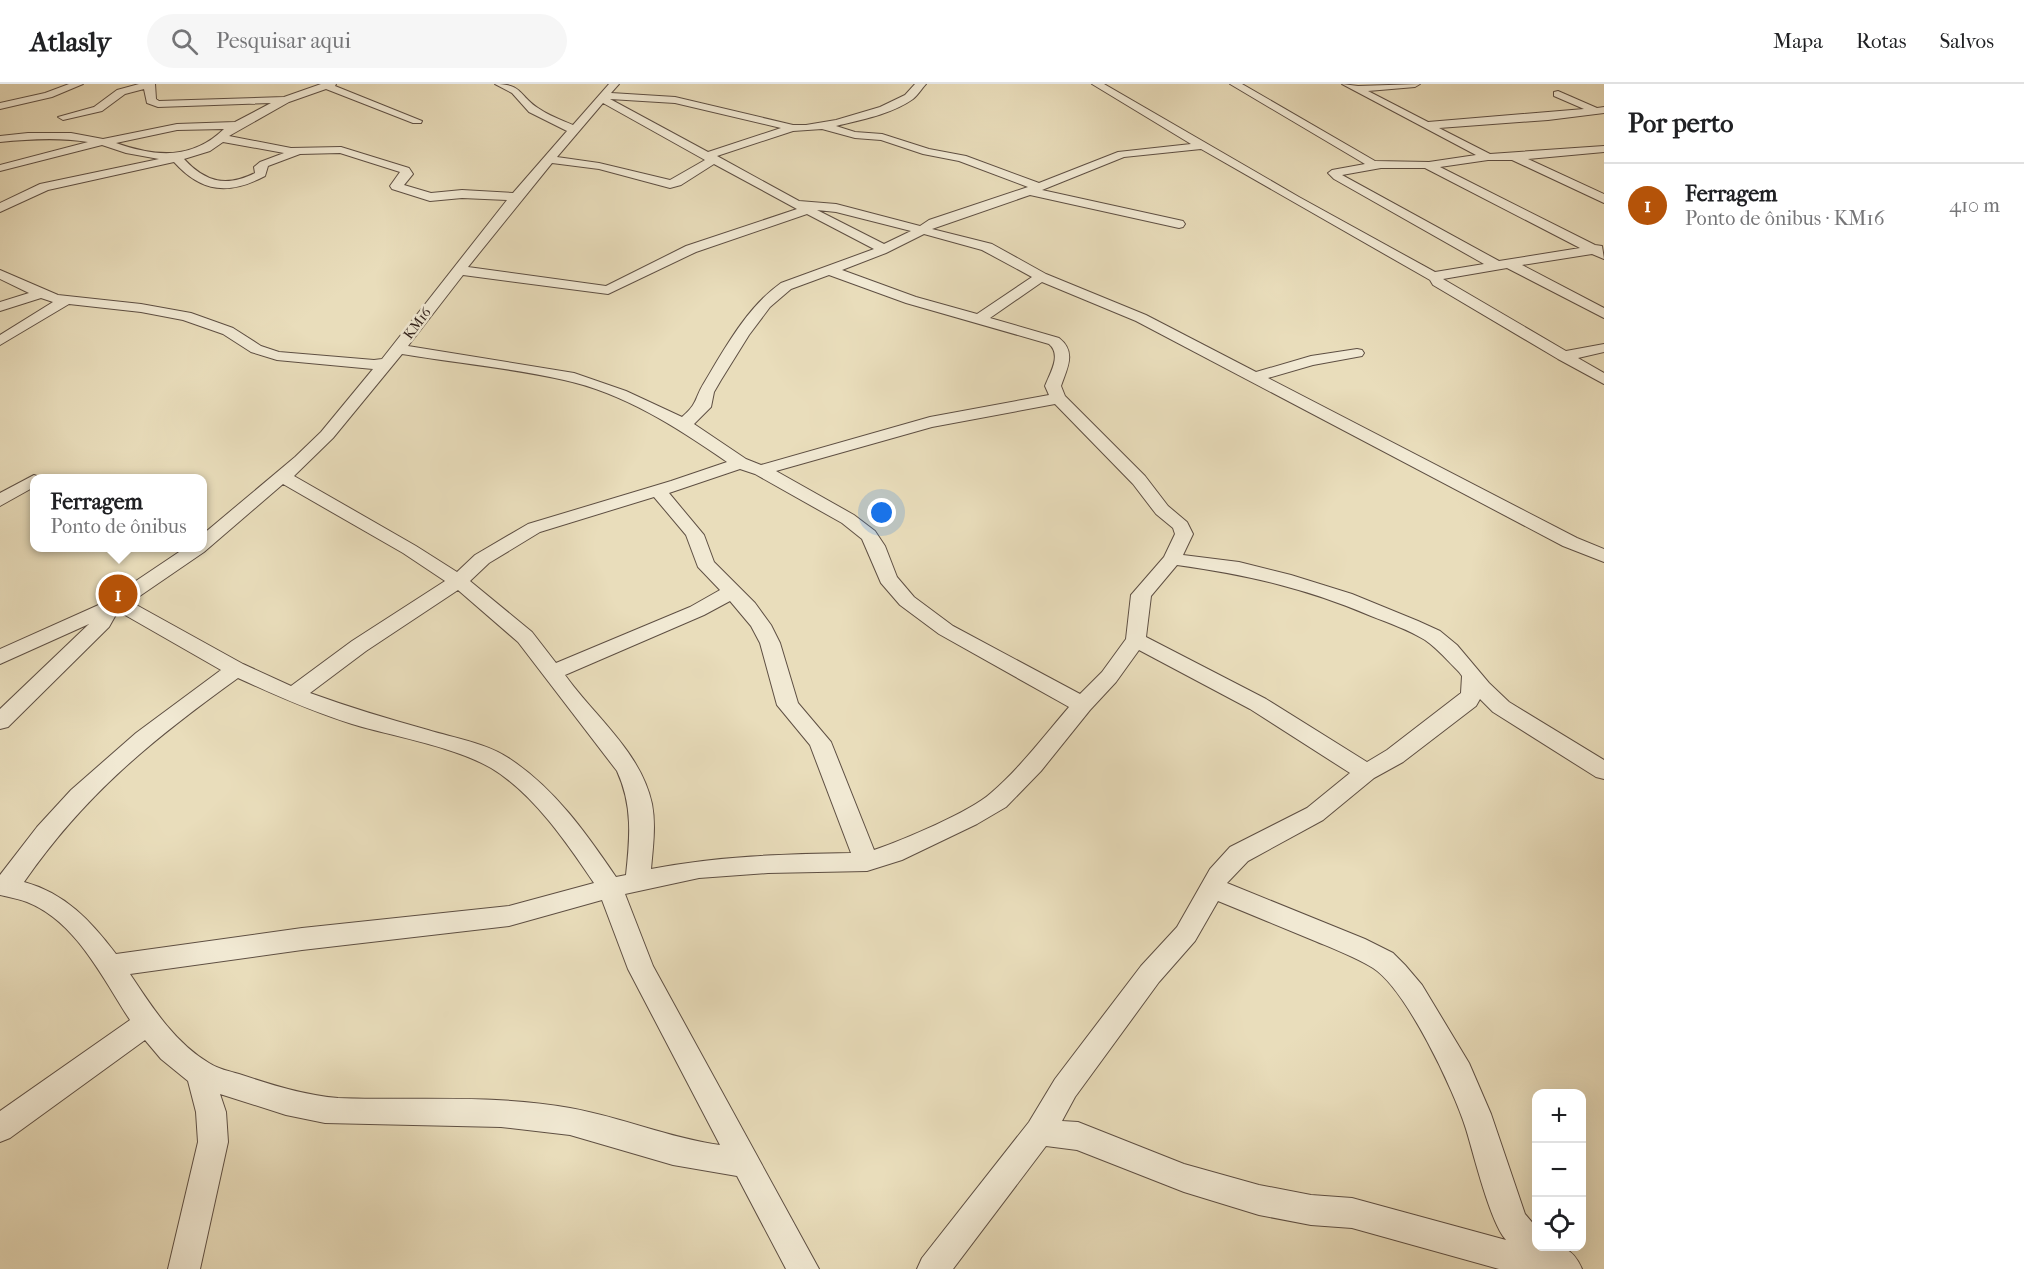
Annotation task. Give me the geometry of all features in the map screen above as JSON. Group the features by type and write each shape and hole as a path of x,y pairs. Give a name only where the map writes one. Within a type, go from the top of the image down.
{"street":[{"path":"0,106 16,104 78,84"},
{"path":"500,84 516,91 533,110 574,130"},
{"path":"607,93 675,100 793,128 826,127 877,111 911,97 921,84"},
{"path":"1097,84 1436,278 1438,282 1604,380"},
{"path":"1235,84 1374,164 1425,165 1488,157 1604,149"},
{"path":"1352,87 1415,84"},
{"path":"61,135 65,125 59,115 98,110 121,92 149,85 151,101 164,105 285,100"},
{"path":"221,138 222,134 285,100 329,85 417,121"},
{"path":"1352,87 1488,157"},
{"path":"607,93 711,157 882,248"},
{"name":"KM16","path":"207,540 283,477 327,435 387,363 430,304 547,159 607,93"},
{"path":"1558,94 1600,110"},
{"path":"16,104 42,110"},
{"path":"1428,125 1548,117 1600,110"},
{"path":"0,168 103,142 184,126 239,125"},
{"path":"826,127 855,135 882,137 927,152 962,158 1034,189 1179,224"},
{"path":"547,159 599,166 670,184 687,178 711,157 793,128"},
{"path":"0,139 61,135 103,142 126,150 177,158 185,168 209,184 226,186 261,174 260,167 264,164 299,152"},
{"path":"0,208 28,184 177,158 221,138 299,152 341,150 389,164 407,173 396,186 430,196 462,194 516,197"},
{"path":"684,424 703,407 706,392 713,380 761,308 773,294 786,286 882,248 927,227 1128,153 1202,146"},
{"path":"1514,157 1604,199"},
{"path":"1374,164 1376,166 1371,168 1334,173 1502,264 1604,314"},
{"path":"1425,165 1600,251"},
{"path":"0,168 28,184"},
{"path":"459,270 608,290 691,249 803,207 831,207 927,227 987,247 1041,277 1141,318 1570,542 1604,556"},
{"path":"1436,278 1440,275 1502,264 1600,251"},
{"path":"110,966 313,937 509,916 638,881 722,867 867,862 893,853 969,818 998,801 1033,765 1108,677 1136,639 1142,595 1172,559 1184,534 1181,526 1162,510 1139,480 1058,398 1053,386 1061,367 1063,352 1061,345 1054,341 901,297 828,270"},
{"path":"0,274 41,294 65,301 117,304 186,316 228,331 256,349 278,357 374,365 387,363"},
{"path":"978,320 1041,277"},
{"path":"0,307 41,294"},
{"path":"0,340 65,301"},
{"path":"1563,356 1604,348"},
{"path":"397,349 569,376 620,394 684,424 740,463 761,470 848,519 869,535 876,546 888,579 907,601 984,652 1082,705"},
{"path":"1256,377 1311,361 1357,353"},
{"path":"761,470 930,422 1058,398"},
{"path":"293,695 359,646 459,581 483,559 534,528 740,463"},
{"path":"283,477 395,541 459,581 523,636 554,672 572,700 618,756 635,783 643,814 638,881"},
{"path":"0,501 30,483"},
{"path":"658,490 695,535 705,563 748,607 770,643 788,705 820,742 867,862"},
{"path":"2,653 113,604 191,552"},
{"path":"1172,559 1239,568 1345,598 1433,636 1450,650 1481,688 1502,707 1604,771"},
{"path":"554,672 697,611 733,591"},
{"path":"113,604 236,669 293,695 358,718 473,751 500,763 530,786 572,831 610,888 641,969 803,1269"},
{"path":"0,722 102,623 113,604"},
{"path":"1136,639 1258,704 1366,772"},
{"path":"236,669 195,699 86,788 58,818 4,886 42,897 82,928 100,949 146,1024 185,1062 200,1073 302,1106 336,1111 471,1112 553,1118 588,1124 674,1151 744,1163"},
{"path":"933,1269 1039,1132 1065,1088 1150,974 1186,934 1219,876 1239,854 1315,814 1366,772 1395,756 1468,701 1472,693 1472,676"},
{"path":"1213,888 1356,947 1384,961 1396,973 1412,993 1459,1072 1476,1114 1512,1223 1529,1242 1566,1269"},
{"path":"0,1128 146,1024"},
{"path":"184,1269 213,1142 211,1112 200,1073"},
{"path":"1039,1132 1078,1136 1184,1178 1259,1200 1311,1210 1352,1213 1488,1249 1542,1269"}],"place":[{"name":"Ferragem","path":"118,594"}]}
